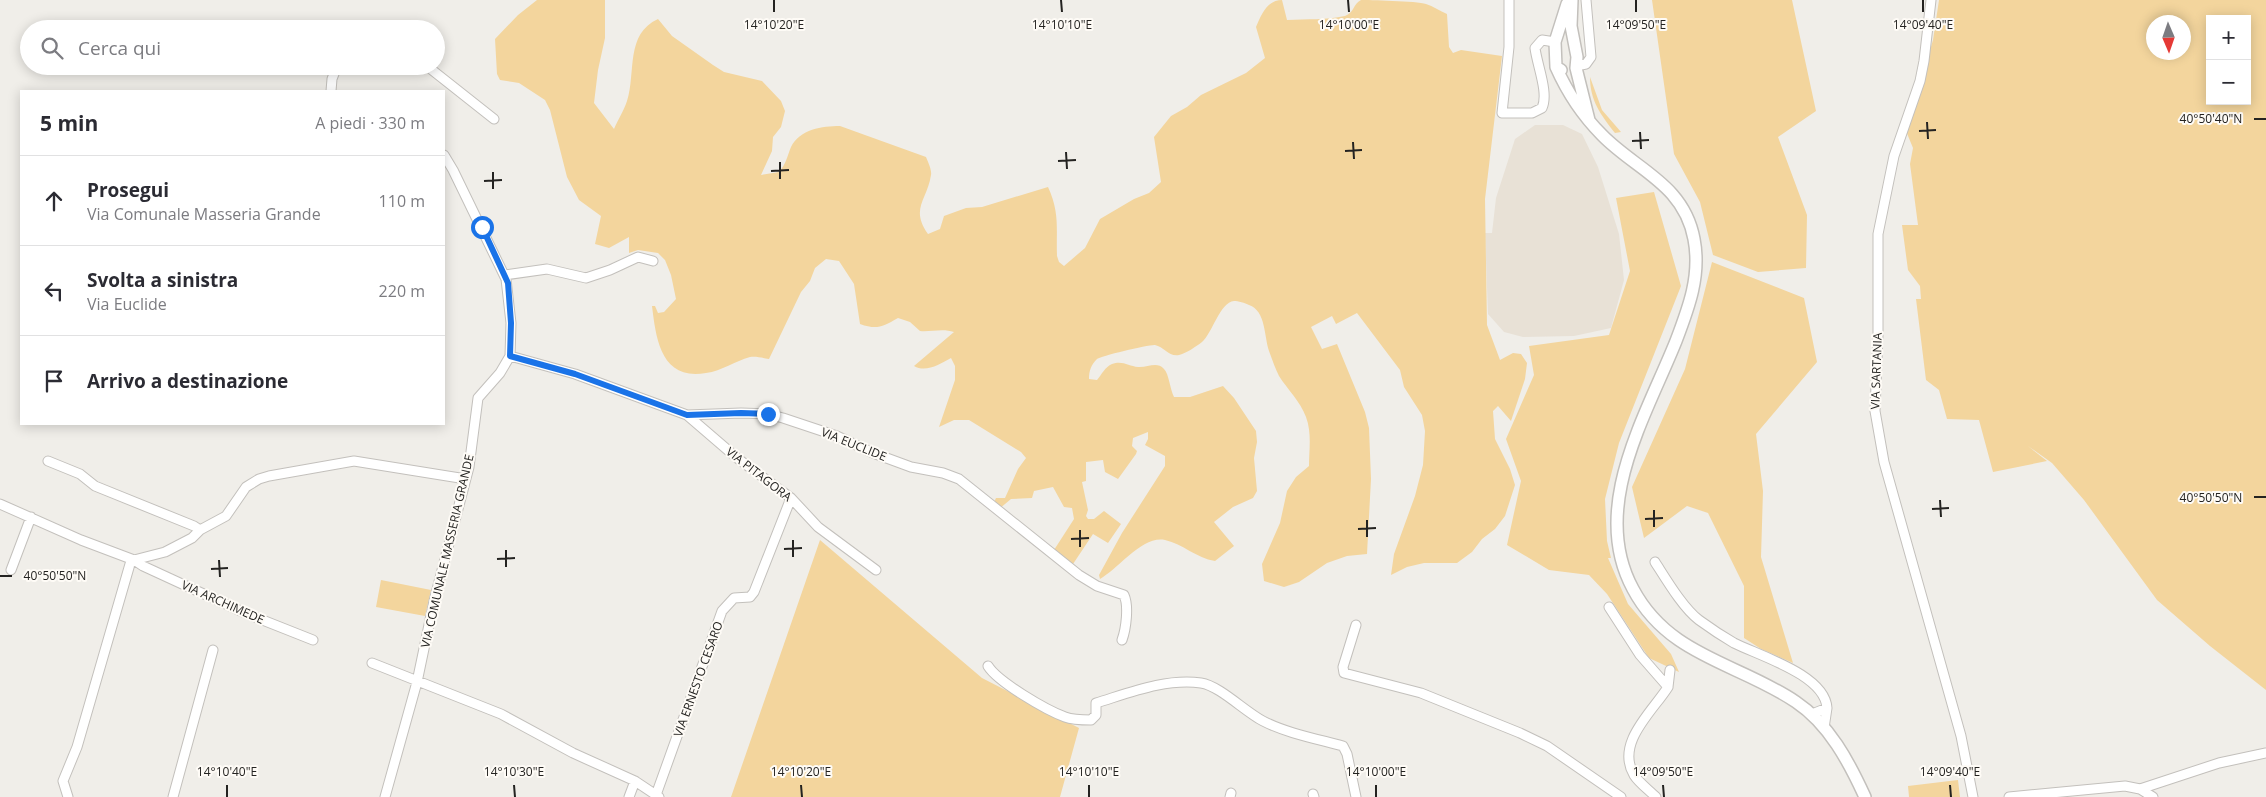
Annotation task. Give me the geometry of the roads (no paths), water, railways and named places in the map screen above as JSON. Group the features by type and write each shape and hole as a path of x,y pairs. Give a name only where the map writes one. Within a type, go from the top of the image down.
{"street":[{"path":"1509,0 1509,47 1502,113 1532,113 1542,108 1546,96 1536,61 1535,48 1542,40 1555,43 1564,38 1574,44"},
{"path":"1570,0 1555,43 1556,67 1576,106 1589,121 1611,143 1661,181 1683,208 1692,230 1696,255 1696,273 1688,310 1640,424 1625,466 1617,512 1622,559 1633,590 1671,636 1693,650 1772,687 1812,714 1839,748 1865,797"},
{"path":"1570,0 1576,64 1589,121"},
{"path":"1556,67 1564,72 1576,64 1586,64 1591,57 1586,0"},
{"name":"VIA SARTANIA","path":"1932,0 1923,68 1894,156 1878,234 1878,335 1875,411 1884,462 1961,736 1973,797"},
{"path":"331,90 334,75"},
{"path":"438,75 494,119"},
{"path":"445,157 505,275 511,323 510,356"},
{"path":"505,275 547,269 586,278 610,270 638,257 653,261"},
{"name":"VIA EUCLIDE","path":"510,356 575,374 687,415 741,413 768,414 783,418 837,436 911,466 943,473 959,479 1079,575 1097,586 1124,596 1125,610 1122,640"},
{"name":"VIA COMUNALE MASSERIA GRANDE","path":"385,797 417,682 434,601 466,479 478,398 500,373 510,356"},
{"name":"VIA PITAGORA","path":"687,415 737,458 791,498 818,527 876,570"},
{"path":"68,797 63,781 77,747 130,564 134,560 165,552 192,538 200,530 226,516 242,492 252,482 269,476 354,460 466,479"},
{"path":"48,461 80,474 95,486 200,530"},
{"name":"VIA ERNESTO CESARO","path":"657,796 722,611 734,598 750,597 752,595 791,498"},
{"name":"VIA ARCHIMEDE","path":"0,504 81,540 134,560 143,566 245,613 313,640"},
{"path":"11,570 31,517"},
{"path":"1655,562 1696,618 1734,642 1786,665 1822,692 1827,708 1824,728"},
{"path":"1609,607 1640,655 1658,677 1667,684 1668,688"},
{"path":"1356,625 1343,667 1344,673 1421,693 1520,732 1547,746 1621,797"},
{"path":"173,797 213,650"},
{"path":"372,663 500,714 573,753 635,781 657,796"},
{"path":"988,666 1001,680 1048,709 1075,719 1091,720 1096,716 1096,703 1135,691 1170,684 1202,684 1219,692 1265,722 1343,746 1347,754 1356,797"},
{"path":"1656,797 1634,775 1630,765 1630,750 1643,720 1668,688 1670,670"},
{"path":"1812,714 1827,708"},
{"path":"2140,789 2219,763 2266,753"},
{"path":"629,797 635,781"},
{"path":"2009,797 2125,786 2140,789 2153,797"}]}
